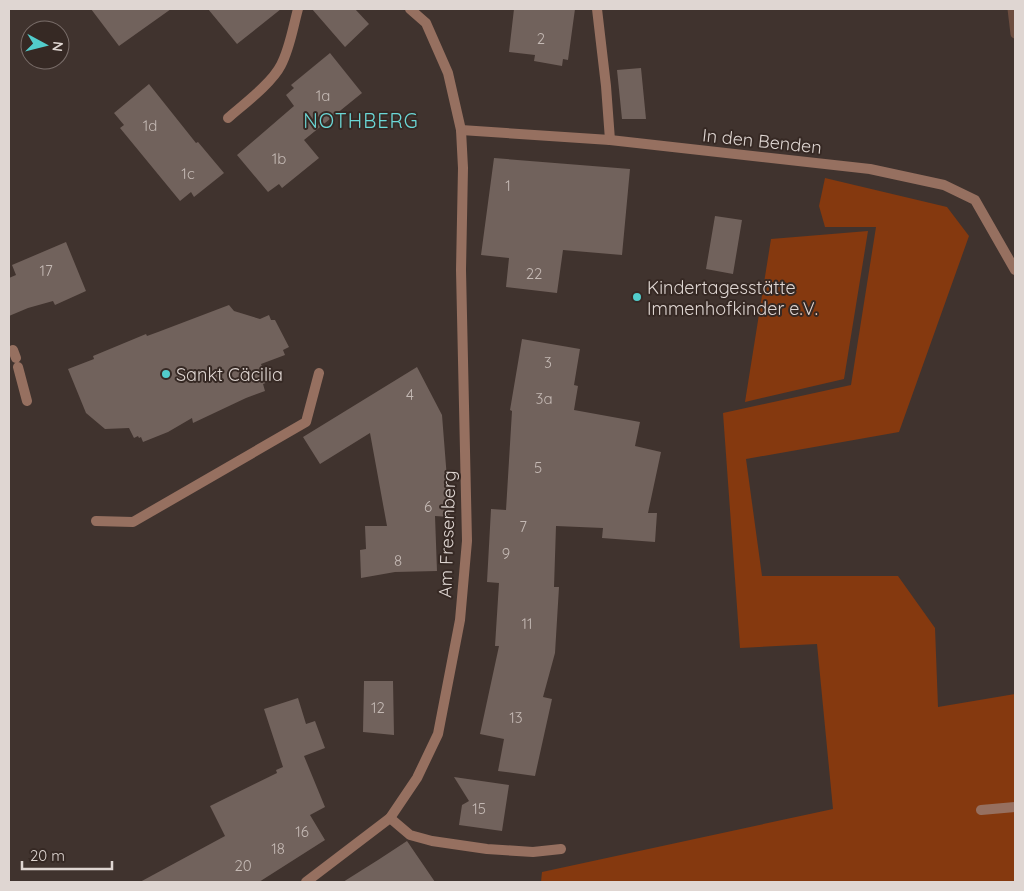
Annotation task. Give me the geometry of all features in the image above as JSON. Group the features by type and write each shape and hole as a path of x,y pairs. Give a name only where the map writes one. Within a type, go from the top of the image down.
{"street":[{"path":"228,118 271,79 281,66 288,49 298,9"},
{"name":"Am Fresenberg","path":"306,882 390,818 417,778 438,734 460,620 467,541 461,270 463,168 461,130 448,73 426,23 410,9"},
{"path":"597,9 610,140"},
{"name":"In den Benden","path":"461,130 610,140 870,169 944,185 975,200 1015,270"},
{"path":"16,358 27,401"},
{"path":"96,521 133,522 306,422 319,373"},
{"path":"981,810 1015,807"},
{"path":"390,818 410,835 432,841 488,849 533,852 560,849"}],"shaded area":[{"path":"825,178 947,207 969,236 899,432 746,459 762,576 898,576 935,628 938,707 1015,694 1015,882 541,882 542,872 833,809 817,644 740,648 723,413 851,385 876,227 825,227 819,206"},
{"path":"868,231 844,379 745,402 771,239"}],"building":[{"path":"91,9 171,9 119,46"},
{"path":"208,9 281,9 237,44"},
{"path":"312,9 355,9 369,24 345,47"},
{"path":"514,9 575,9 568,60 563,59 562,66 534,61 535,55 509,52"},
{"path":"330,53 362,93 304,140 319,158 282,188 279,184 268,192 237,155 294,106 286,95 294,88 291,85"},
{"path":"641,68 646,119 622,119 617,70"},
{"path":"149,84 196,143 198,142 224,173 194,197 191,192 180,201 120,128 124,125 114,113"},
{"path":"494,158 630,169 622,255 563,250 557,293 506,287 509,258 481,255"},
{"path":"715,216 742,220 733,274 706,269"},
{"path":"66,242 86,291 55,305 53,301 9,316 9,278 16,275 12,265"},
{"name":"Sankt Cäcilia","path":"229,305 234,311 260,319 269,315 271,320 275,320 289,347 283,350 285,355 261,364 268,382 263,384 265,391 193,423 192,418 168,432 143,442 141,437 134,438 129,428 105,429 86,413 68,369 94,359 93,356 146,334 147,336"},
{"path":"522,339 580,349 574,385 578,386 574,410 640,422 635,446 661,452 648,513 657,513 655,542 602,538 603,528 556,526 554,587 559,587 555,653 543,697 552,699 535,776 498,771 504,739 480,734 499,646 495,646 499,583 487,582 491,509 506,510 512,411 510,410"},
{"path":"417,367 442,415 450,517 435,516 437,571 395,572 361,578 360,550 366,549 365,526 387,526 370,433 320,464 303,437"},
{"path":"364,681 393,681 394,735 363,732"},
{"path":"298,698 306,724 315,721 325,748 304,756 325,807 310,815 325,840 259,882 140,882 225,836 210,806 277,773 276,770 283,767 264,709"},
{"path":"454,777 509,785 502,831 459,825 462,805 469,801"},
{"path":"407,841 435,882 343,882 378,860"}],"waterway":[{"path":"1012,9 1015,34"}],"place":[{"name":"Kindertagesstätte Immenhofkinder e.V.","path":"637,297"},
{"name":"Sankt Cäcilia","path":"166,374"}],"district":[{"name":"NOTHBERG","path":"361,120"}]}
